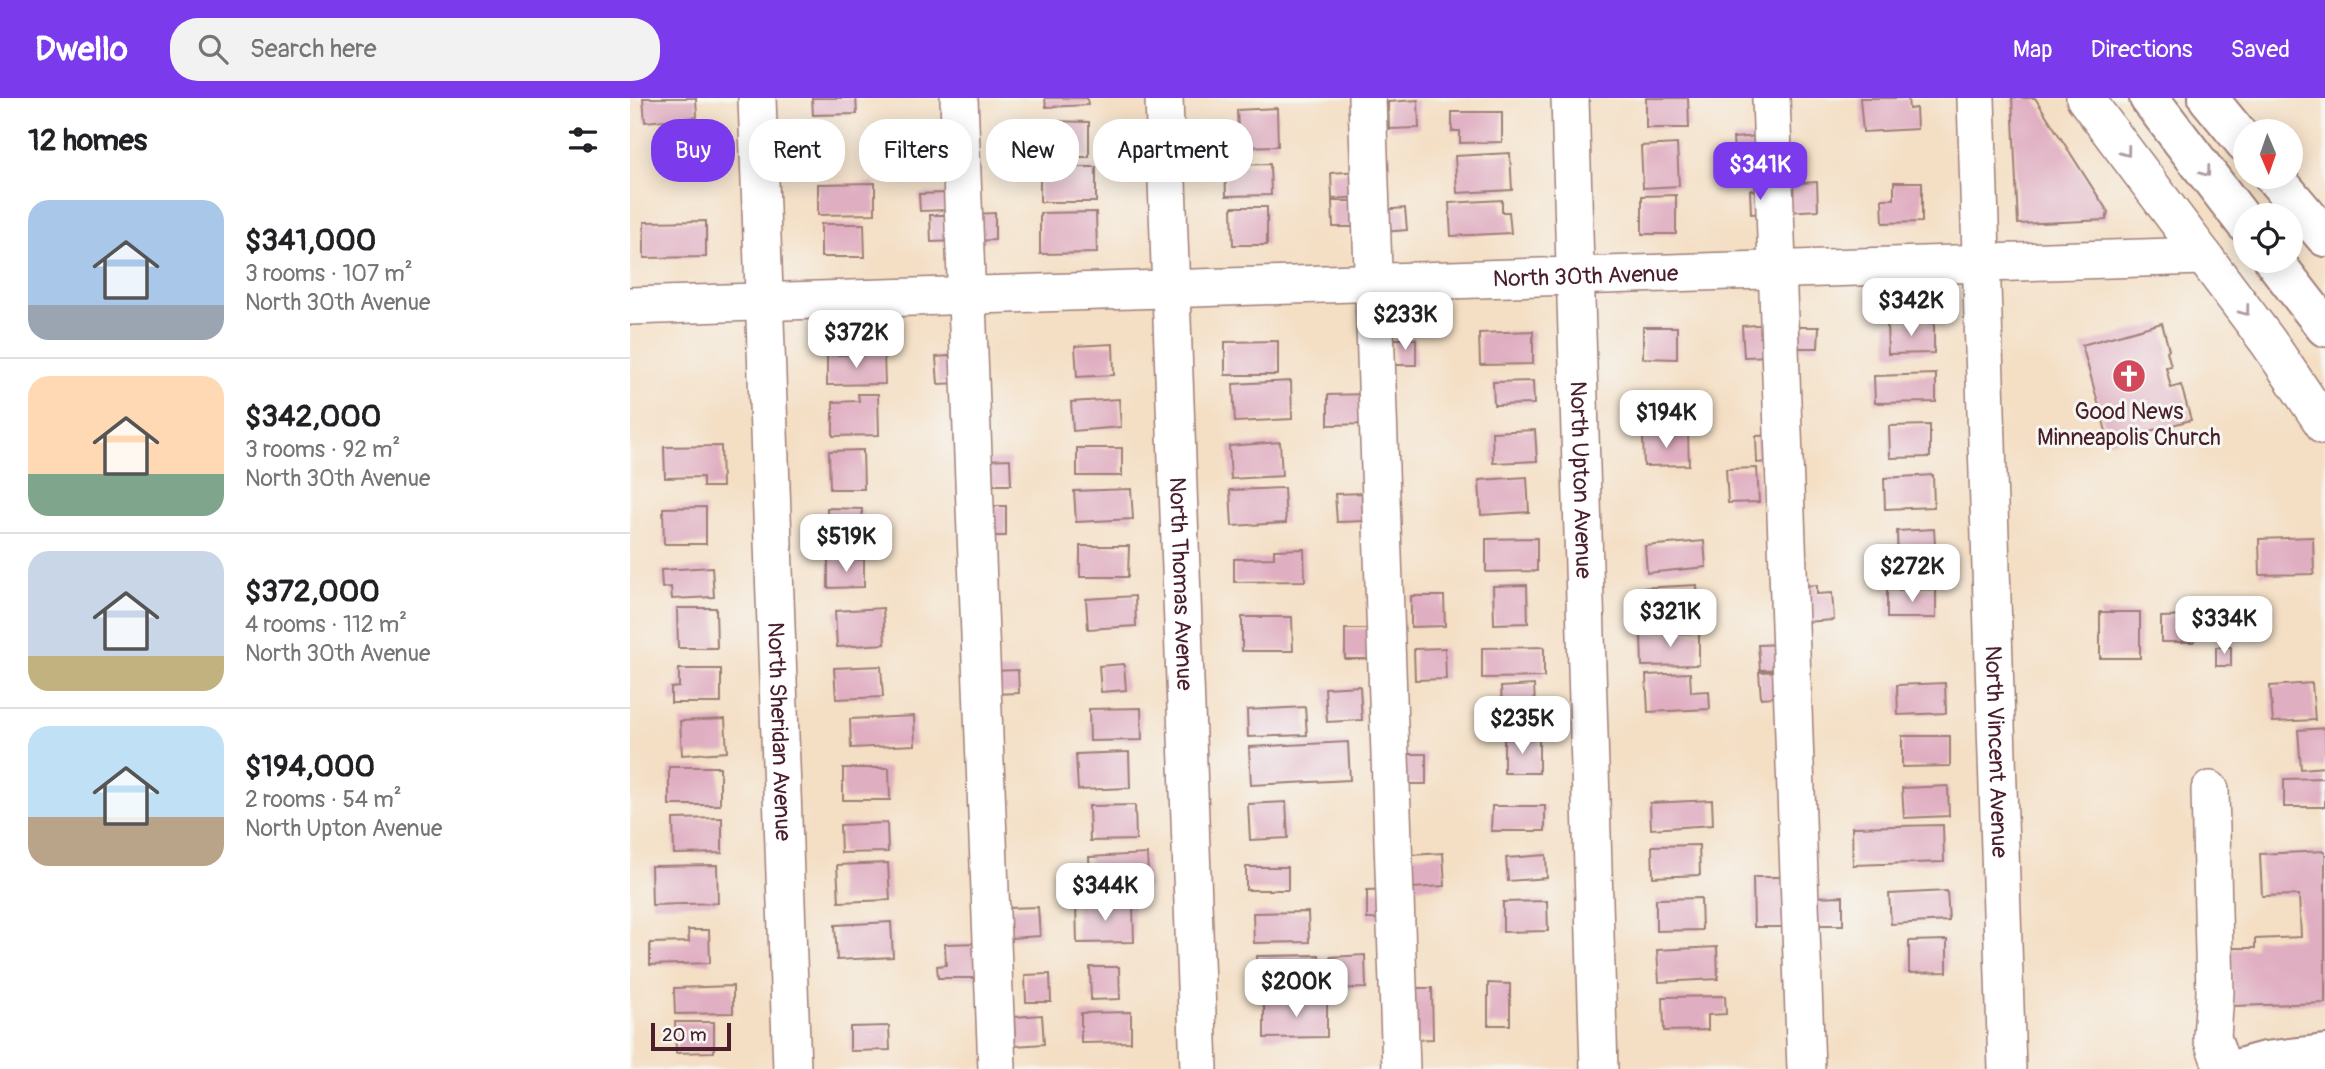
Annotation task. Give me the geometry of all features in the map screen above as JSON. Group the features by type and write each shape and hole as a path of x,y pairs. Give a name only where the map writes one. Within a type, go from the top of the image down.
{"main road":[{"path":"2149,98 2233,207"},
{"path":"2208,98 2233,128"},
{"path":"2284,189 2322,233"},
{"path":"2283,273 2325,327"},
{"path":"2236,1069 2265,1061 2325,1054"}],"street":[{"name":"North Sheridan Avenue","path":"757,98 792,1069"},
{"path":"959,98 997,1069"},
{"name":"North Thomas Avenue","path":"1164,98 1199,1069"},
{"path":"1367,98 1401,1069"},
{"name":"North Upton Avenue","path":"1570,98 1599,1069"},
{"path":"1771,98 1806,1069"},
{"name":"North Vincent Avenue","path":"1976,98 2007,1069"},
{"path":"2085,98 2269,343 2325,425"},
{"name":"North 30th Avenue","path":"630,306 2204,256"},
{"path":"2210,790 2215,992 2212,1038 2223,1069"}],"building":[{"path":"643,98 696,98 697,117 651,119 651,121 645,122"},
{"path":"812,98 856,98 857,114 813,115"},
{"path":"1045,98 1087,98 1088,105 1046,107"},
{"path":"1646,98 1688,98 1689,128 1646,128"},
{"path":"1860,98 1908,98 1909,109 1916,108 1917,129 1863,132"},
{"path":"2012,98 2035,98 2108,212 2106,220 2018,224"},
{"path":"1418,100 1419,128 1389,129 1388,102"},
{"path":"1277,108 1278,146 1253,147 1253,119 1237,119 1237,110"},
{"path":"1452,112 1502,112 1502,142 1460,143 1460,131 1452,131"},
{"path":"1079,122 1089,122 1089,157 1079,157"},
{"path":"1759,136 1761,166 1735,168 1733,138"},
{"path":"1677,144 1679,186 1643,188 1641,146"},
{"path":"1510,153 1512,190 1457,193 1455,156"},
{"path":"1253,164 1270,164 1271,195 1226,196 1226,182 1253,182"},
{"path":"1079,167 1093,167 1096,202 1040,202 1040,182 1079,182"},
{"path":"1360,171 1362,197 1332,199 1331,173"},
{"path":"1817,182 1818,210 1786,212 1785,184"},
{"path":"1894,182 1922,182 1922,222 1883,223 1882,199 1894,199"},
{"path":"875,183 875,214 818,215 818,184"},
{"path":"1750,190 1769,190 1769,213 1751,214"},
{"path":"946,193 947,210 920,211 919,194"},
{"path":"1676,195 1676,234 1642,234 1642,196"},
{"path":"1502,200 1502,212 1509,212 1511,233 1451,236 1449,203"},
{"path":"1332,201 1361,201 1362,227 1333,227"},
{"path":"1232,207 1267,207 1267,245 1233,245"},
{"path":"1405,208 1407,230 1383,232 1381,210"},
{"path":"1096,212 1097,253 1040,254 1040,213"},
{"path":"995,213 995,240 975,241 974,214"},
{"path":"930,215 958,215 958,241 931,242"},
{"path":"706,221 706,257 644,258 644,222"},
{"path":"821,224 864,224 865,257 821,257"},
{"path":"1887,323 1934,323 1934,353 1888,354"},
{"name":"Good News Minneapolis Church","path":"2162,323 2169,350 2167,351 2171,366 2166,367 2171,388 2181,385 2191,420 2109,442 2082,345"},
{"path":"1773,324 1774,356 1744,357 1742,326"},
{"path":"1643,327 1677,327 1677,359 1643,358"},
{"path":"1792,327 1819,327 1818,348 1792,348"},
{"path":"1533,331 1533,364 1480,365 1479,333"},
{"path":"1394,339 1416,339 1416,365 1395,365"},
{"path":"1278,341 1278,375 1225,375 1225,342"},
{"path":"1113,344 1114,375 1077,377 1075,346"},
{"path":"884,354 885,384 827,385 827,355"},
{"path":"960,355 962,383 938,384 936,357"},
{"path":"1936,374 1936,402 1875,403 1874,376"},
{"path":"1291,381 1292,419 1235,422 1233,384"},
{"path":"1533,381 1534,404 1494,405 1493,382"},
{"path":"858,394 878,394 879,435 833,436 833,402 859,401"},
{"path":"1368,394 1369,424 1328,425 1328,395"},
{"path":"1119,399 1121,427 1073,431 1071,402"},
{"path":"1930,425 1930,457 1890,458 1889,426"},
{"path":"1535,430 1537,461 1493,463 1492,432"},
{"path":"1688,434 1689,465 1644,466 1643,435"},
{"path":"1777,435 1778,461 1757,463 1756,436"},
{"path":"1280,442 1282,476 1231,479 1229,446"},
{"path":"721,446 722,487 703,487 703,477 665,478 664,447"},
{"path":"1077,448 1122,448 1122,476 1077,476"},
{"path":"863,450 864,489 830,489 829,451"},
{"path":"1010,459 1011,485 986,485 985,460"},
{"path":"1757,468 1759,502 1728,503 1726,469"},
{"path":"1933,475 1934,507 1885,509 1884,478"},
{"path":"1527,477 1529,512 1481,515 1479,480"},
{"path":"1284,488 1286,523 1232,526 1230,490"},
{"path":"1131,489 1133,519 1076,522 1074,491"},
{"path":"1365,493 1366,521 1337,522 1335,494"},
{"path":"987,506 1006,506 1006,536 988,536"},
{"path":"706,507 706,544 664,544 663,508"},
{"path":"827,508 862,509 862,539 827,539"},
{"path":"1934,529 1936,560 1898,562 1897,531"},
{"path":"2313,537 2314,574 2260,575 2259,539"},
{"path":"1537,538 1537,571 1486,572 1486,539"},
{"path":"1704,541 1706,567 1647,573 1645,546"},
{"path":"1080,546 1129,546 1128,577 1080,577"},
{"path":"1304,549 1305,581 1234,582 1234,559 1274,558 1274,550"},
{"path":"864,559 864,587 828,588 828,560"},
{"path":"712,567 714,597 672,599 671,587 662,588 661,570"},
{"path":"1527,585 1528,623 1494,624 1493,586"},
{"path":"1697,585 1699,620 1641,623 1639,588"},
{"path":"1817,585 1817,594 1832,593 1834,620 1804,622 1802,586"},
{"path":"1936,589 1936,618 1887,618 1887,590"},
{"path":"1135,596 1136,626 1088,629 1086,599"},
{"path":"1411,596 1444,596 1445,626 1411,627"},
{"path":"677,608 716,608 717,648 678,648"},
{"path":"883,608 885,644 837,647 835,611"},
{"path":"2100,612 2140,612 2140,658 2100,658"},
{"path":"2193,616 2194,642 2161,642 2161,617"},
{"path":"1242,617 1292,617 1293,651 1242,651"},
{"path":"1345,629 1373,629 1374,659 1345,659"},
{"path":"1699,633 1699,665 1642,666 1641,634"},
{"path":"1783,644 1784,669 1760,670 1758,645"},
{"path":"1544,647 1544,677 1482,678 1482,648"},
{"path":"2216,647 2231,647 2231,666 2216,666"},
{"path":"1445,648 1446,679 1415,680 1414,649"},
{"path":"1124,664 1126,690 1101,692 1099,666"},
{"path":"881,666 883,697 836,699 834,668"},
{"path":"679,669 721,669 721,703 671,703 671,688 679,687"},
{"path":"1018,670 1019,693 993,694 992,671"},
{"path":"1785,671 1787,696 1761,698 1759,672"},
{"path":"1690,673 1691,692 1709,691 1710,709 1648,712 1646,675"},
{"path":"1945,683 1946,713 1898,715 1897,685"},
{"path":"2312,683 2315,720 2273,722 2270,686"},
{"path":"1534,685 1536,726 1503,727 1501,687"},
{"path":"1360,686 1362,720 1327,722 1325,688"},
{"path":"1305,707 1307,735 1248,737 1247,710"},
{"path":"1141,708 1142,740 1090,741 1089,709"},
{"path":"914,716 915,745 851,748 850,719"},
{"path":"725,719 727,752 682,755 680,721"},
{"path":"2325,728 2325,767 2301,769 2298,730"},
{"path":"1902,736 1950,736 1950,766 1902,767"},
{"path":"1504,739 1539,739 1539,773 1504,773"},
{"path":"1348,742 1350,780 1251,785 1249,747"},
{"path":"1129,752 1130,788 1078,790 1076,754"},
{"path":"1402,754 1426,754 1426,784 1402,784"},
{"path":"669,767 720,767 720,805 669,805"},
{"path":"843,768 889,768 890,800 843,800"},
{"path":"2325,778 2325,807 2284,807 2284,779"},
{"path":"1948,786 1949,816 1904,818 1902,788"},
{"path":"1712,800 1713,825 1651,829 1650,803"},
{"path":"1286,802 1288,838 1250,840 1248,804"},
{"path":"1135,805 1136,840 1090,841 1089,806"},
{"path":"1492,806 1545,806 1545,831 1491,831"},
{"path":"722,818 722,853 674,854 673,819"},
{"path":"887,823 888,852 841,853 840,825"},
{"path":"1943,825 1944,862 1853,865 1852,827"},
{"path":"1699,845 1700,875 1653,877 1652,846"},
{"path":"2325,851 2325,1003 2233,1006 2231,948 2255,948 2255,939 2301,937 2299,895 2262,896 2260,854"},
{"path":"1443,853 1445,886 1412,888 1411,855"},
{"path":"1147,854 1149,888 1091,891 1089,857"},
{"path":"1546,855 1547,878 1508,881 1506,858"},
{"path":"888,863 890,900 839,902 837,865"},
{"path":"717,865 718,903 652,905 651,866"},
{"path":"1246,867 1288,867 1288,890 1246,890"},
{"path":"1753,877 1790,877 1783,927 1754,927"},
{"path":"1388,889 1389,919 1367,919 1367,890"},
{"path":"1947,891 1949,921 1891,924 1889,894"},
{"path":"1843,896 1843,925 1812,925 1812,897"},
{"path":"1701,898 1702,930 1656,931 1656,899"},
{"path":"1547,901 1548,931 1503,932 1503,902"},
{"path":"1133,904 1134,942 1077,943 1076,905"},
{"path":"1038,907 1040,936 1010,938 1008,908"},
{"path":"1308,912 1309,942 1254,943 1253,913"},
{"path":"891,922 893,957 837,960 835,925"},
{"path":"688,930 709,930 710,963 650,965 650,943 689,942"},
{"path":"1947,940 1947,972 1909,973 1909,941"},
{"path":"980,943 981,978 938,978 937,966 946,965 945,944"},
{"path":"1717,947 1718,979 1659,982 1657,950"},
{"path":"1319,955 1320,991 1258,993 1257,956"},
{"path":"1365,955 1366,988 1332,989 1330,957"},
{"path":"1090,967 1119,967 1120,999 1091,1000"},
{"path":"1050,974 1051,1002 1026,1002 1025,975"},
{"path":"1488,983 1510,984 1510,1025 1488,1025"},
{"path":"733,986 733,1013 675,1014 674,988"},
{"path":"1408,988 1432,988 1433,1039 1409,1040"},
{"path":"1725,996 1726,1014 1708,1015 1708,1030 1664,1031 1663,997"},
{"path":"1327,1000 1327,1037 1264,1038 1264,1001"},
{"path":"1131,1012 1131,1042 1081,1043 1081,1013"},
{"path":"1042,1015 1044,1044 1015,1046 1014,1017"},
{"path":"675,1022 714,1022 714,1052 676,1053"},
{"path":"889,1026 890,1050 850,1051 850,1027"}],"place":[{"name":"Good News Minneapolis Church","path":"2129,376"}]}
